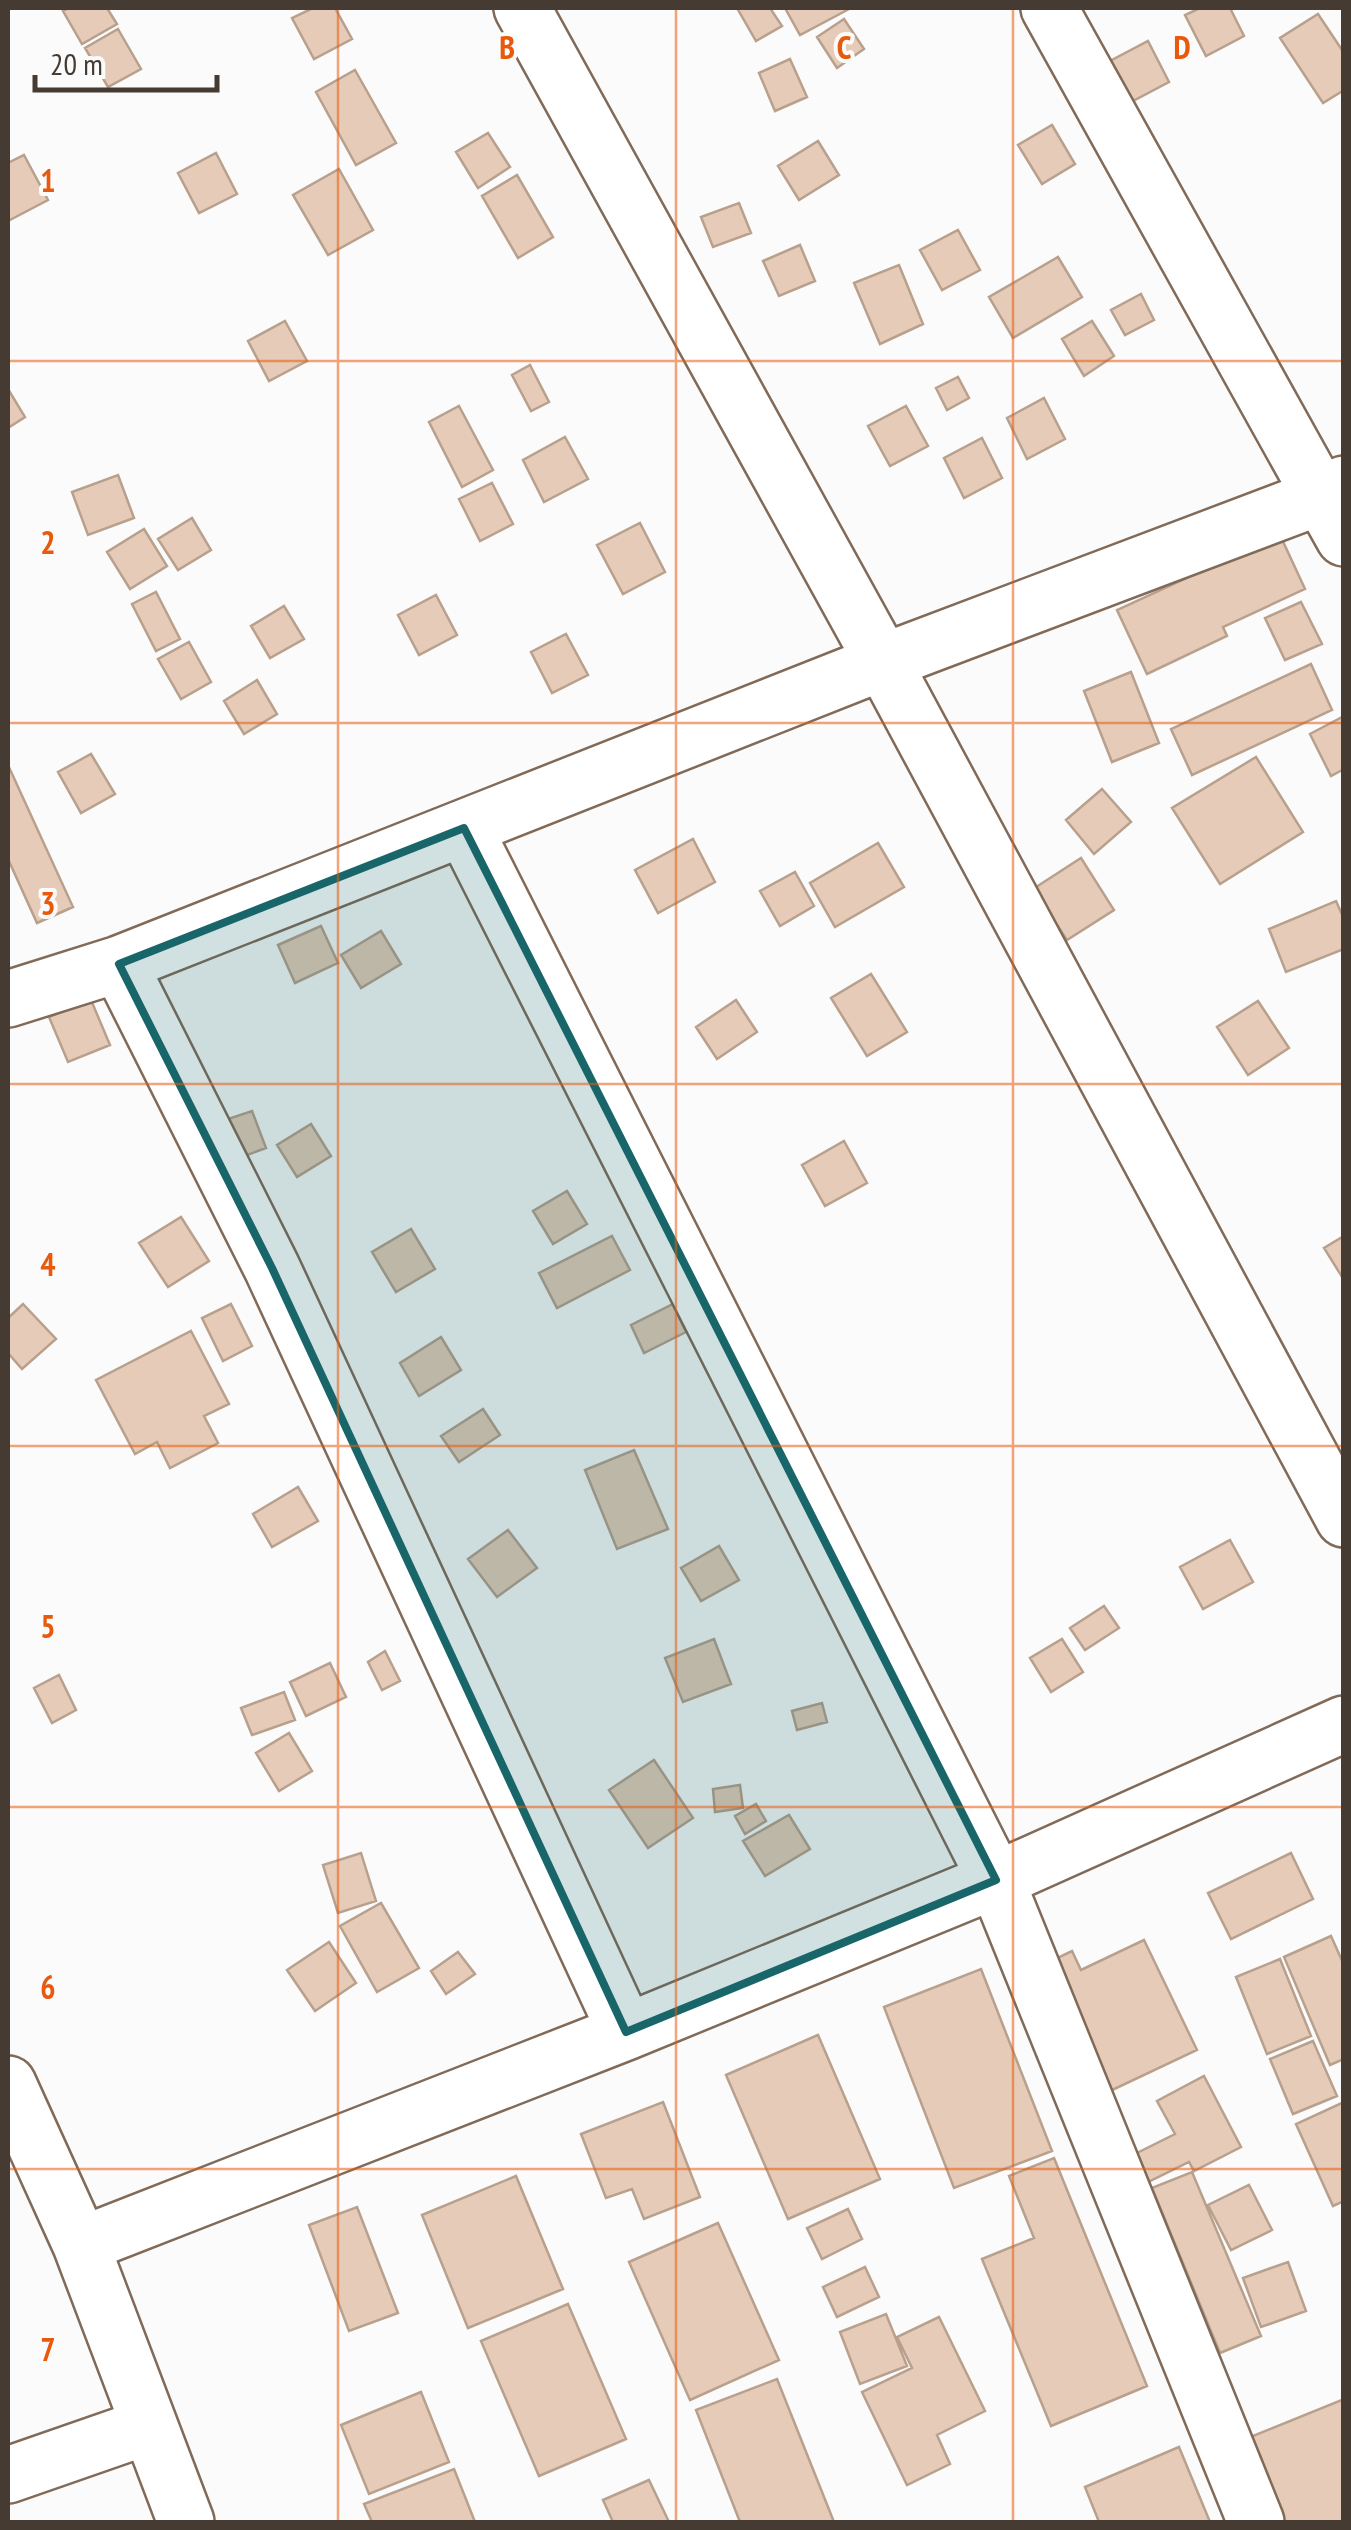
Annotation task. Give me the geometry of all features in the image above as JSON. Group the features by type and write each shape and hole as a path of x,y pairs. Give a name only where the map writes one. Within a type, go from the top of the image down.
{"street":[{"path":"522,8 884,662 1344,1519"},
{"path":"8,999 118,964 884,662 1336,506 1049,8"},
{"path":"464,828 996,1880 1256,2522"},
{"path":"118,964 272,1268 626,2032"},
{"path":"81,2245 626,2032 996,1880 1344,1724"},
{"path":"8,2084 81,2245 186,2522"},
{"path":"8,2475 149,2426"}],"highlighted area":[{"path":"464,828 996,1880 626,2032 272,1268 119,964"}],"building":[{"path":"107,8 117,24 82,44 63,11"},
{"path":"313,8 335,8 352,39 314,59 292,18"},
{"path":"737,8 770,8 782,26 756,41"},
{"path":"785,8 851,8 800,35"},
{"path":"1200,8 1230,8 1244,36 1206,56 1185,15"},
{"path":"1318,14 1344,53 1344,90 1323,103 1280,38"},
{"path":"844,19 864,49 837,68 817,37"},
{"path":"118,29 141,69 108,87 85,48"},
{"path":"1148,41 1169,82 1131,102 1110,61"},
{"path":"790,59 807,97 775,111 759,73"},
{"path":"355,70 396,143 356,165 316,92"},
{"path":"1052,125 1075,164 1042,184 1018,145"},
{"path":"488,133 510,167 478,188 456,152"},
{"path":"818,141 839,175 799,200 778,166"},
{"path":"216,153 237,194 199,213 178,173"},
{"path":"24,155 48,200 8,221 8,163"},
{"path":"339,169 373,230 328,255 293,195"},
{"path":"517,175 553,237 518,258 482,196"},
{"path":"739,203 751,233 713,247 701,217"},
{"path":"958,230 980,270 942,290 920,250"},
{"path":"800,245 815,281 779,296 763,261"},
{"path":"1058,257 1082,297 1013,338 989,297"},
{"path":"899,265 923,324 880,344 854,283"},
{"path":"1141,294 1154,320 1125,335 1111,310"},
{"path":"285,321 307,361 269,381 248,341"},
{"path":"1092,321 1114,356 1084,376 1062,339"},
{"path":"530,365 549,402 531,411 512,375"},
{"path":"958,377 969,398 947,410 936,388"},
{"path":"8,389 25,417 8,428"},
{"path":"1044,398 1065,439 1027,459 1007,418"},
{"path":"459,406 493,470 462,487 429,422"},
{"path":"906,406 928,446 890,466 868,426"},
{"path":"565,437 588,479 544,502 523,460"},
{"path":"982,438 1002,478 964,498 944,458"},
{"path":"118,475 134,518 88,535 72,492"},
{"path":"492,483 513,524 480,541 459,499"},
{"path":"192,518 211,550 178,570 158,539"},
{"path":"640,523 665,572 623,594 597,545"},
{"path":"144,529 167,566 130,589 107,552"},
{"path":"1280,535 1305,589 1223,627 1227,636 1147,674 1117,610"},
{"path":"156,592 180,639 156,651 132,604"},
{"path":"436,595 457,635 419,655 398,615"},
{"path":"1301,602 1322,644 1285,660 1265,618"},
{"path":"284,606 304,639 270,658 251,626"},
{"path":"566,634 588,675 552,693 531,652"},
{"path":"189,642 211,682 181,699 158,659"},
{"path":"1311,664 1332,710 1192,775 1171,729"},
{"path":"1131,672 1159,743 1112,762 1084,691"},
{"path":"257,680 277,714 244,734 224,701"},
{"path":"1344,716 1344,769 1331,776 1310,734"},
{"path":"91,754 115,794 81,813 58,772"},
{"path":"1256,757 1303,832 1220,884 1172,808"},
{"path":"8,765 73,907 37,923 8,859"},
{"path":"1102,789 1131,822 1094,854 1066,820"},
{"path":"693,839 715,882 658,913 635,870"},
{"path":"878,843 904,887 835,927 810,883"},
{"path":"1081,858 1114,910 1067,940 1033,889"},
{"path":"795,872 814,906 780,926 760,891"},
{"path":"1336,901 1344,919 1344,949 1286,972 1269,929"},
{"path":"321,926 338,963 295,983 278,945"},
{"path":"381,931 401,964 361,988 341,955"},
{"path":"871,974 907,1032 867,1056 831,998"},
{"path":"91,1000 110,1045 68,1062 49,1017"},
{"path":"736,1000 757,1032 717,1059 696,1027"},
{"path":"1258,1001 1289,1048 1248,1075 1217,1027"},
{"path":"252,1111 266,1148 231,1161 216,1123"},
{"path":"311,1124 331,1156 297,1177 277,1145"},
{"path":"844,1141 867,1183 825,1206 802,1165"},
{"path":"567,1191 587,1224 553,1244 533,1211"},
{"path":"181,1217 209,1261 168,1287 139,1243"},
{"path":"411,1229 435,1269 396,1292 372,1252"},
{"path":"612,1236 630,1270 557,1308 539,1273"},
{"path":"1344,1236 1344,1280 1324,1248"},
{"path":"23,1304 56,1339 22,1369 8,1353 8,1318"},
{"path":"231,1304 252,1346 223,1361 202,1318"},
{"path":"673,1304 686,1332 644,1353 631,1325"},
{"path":"191,1331 229,1404 204,1416 218,1443 170,1468 157,1442 135,1454 96,1380"},
{"path":"441,1337 461,1370 419,1396 400,1363"},
{"path":"483,1409 500,1435 459,1462 441,1436"},
{"path":"634,1450 668,1529 617,1549 585,1470"},
{"path":"298,1487 318,1521 272,1547 253,1514"},
{"path":"508,1530 537,1568 497,1597 468,1559"},
{"path":"1230,1540 1253,1582 1203,1609 1180,1567"},
{"path":"719,1546 739,1580 701,1601 681,1568"},
{"path":"1104,1606 1119,1628 1085,1650 1070,1628"},
{"path":"714,1639 731,1684 683,1702 665,1658"},
{"path":"1062,1639 1083,1672 1051,1692 1030,1658"},
{"path":"385,1651 400,1681 382,1690 368,1662"},
{"path":"330,1663 346,1697 306,1716 290,1682"},
{"path":"59,1675 76,1710 52,1723 34,1688"},
{"path":"284,1692 295,1720 252,1735 241,1708"},
{"path":"822,1703 827,1722 797,1730 792,1711"},
{"path":"289,1733 312,1771 279,1791 256,1753"},
{"path":"654,1760 693,1818 648,1848 609,1790"},
{"path":"740,1785 743,1808 715,1812 713,1789"},
{"path":"756,1804 766,1821 745,1834 735,1816"},
{"path":"789,1815 810,1849 765,1876 743,1841"},
{"path":"361,1853 376,1901 338,1913 323,1865"},
{"path":"1291,1853 1313,1899 1231,1939 1208,1893"},
{"path":"381,1903 419,1968 377,1992 340,1926"},
{"path":"1331,1936 1344,1965 1344,2059 1330,2065 1284,1957"},
{"path":"1144,1940 1197,2050 1108,2092 1047,1963 1072,1951 1081,1970"},
{"path":"329,1942 356,1983 315,2011 287,1970"},
{"path":"458,1952 475,1974 446,1994 431,1971"},
{"path":"1280,1959 1311,2036 1267,2054 1236,1977"},
{"path":"981,1969 1052,2151 954,2188 884,2007"},
{"path":"818,2035 880,2179 788,2219 726,2075"},
{"path":"1313,2041 1337,2096 1293,2114 1270,2059"},
{"path":"1204,2076 1241,2147 1194,2171 1189,2162 1148,2182 1135,2154 1175,2134 1157,2101"},
{"path":"663,2102 700,2197 644,2219 632,2189 606,2198 581,2134"},
{"path":"1344,2102 1344,2201 1333,2206 1296,2124"},
{"path":"1054,2158 1147,2386 1051,2426 982,2259 1034,2238 1009,2176"},
{"path":"1192,2172 1261,2336 1220,2353 1152,2188"},
{"path":"516,2176 563,2289 468,2328 422,2215"},
{"path":"1249,2185 1272,2230 1231,2250 1208,2205"},
{"path":"357,2207 398,2313 349,2331 309,2225"},
{"path":"848,2209 862,2239 822,2259 807,2228"},
{"path":"718,2223 779,2360 690,2400 629,2262"},
{"path":"1288,2262 1306,2311 1261,2327 1243,2278"},
{"path":"865,2267 879,2297 837,2317 823,2287"},
{"path":"568,2304 626,2439 539,2476 481,2341"},
{"path":"886,2314 907,2366 860,2384 840,2332"},
{"path":"939,2317 985,2411 937,2435 950,2464 907,2485 862,2392 912,2368 897,2337"},
{"path":"777,2379 834,2522 740,2522 696,2410"},
{"path":"421,2392 449,2462 369,2494 341,2425"},
{"path":"1344,2399 1344,2522 1283,2522 1248,2438"},
{"path":"1179,2447 1210,2522 1099,2522 1085,2487"},
{"path":"454,2469 475,2522 372,2522 364,2504"},
{"path":"649,2480 669,2522 613,2522 603,2500"}]}
